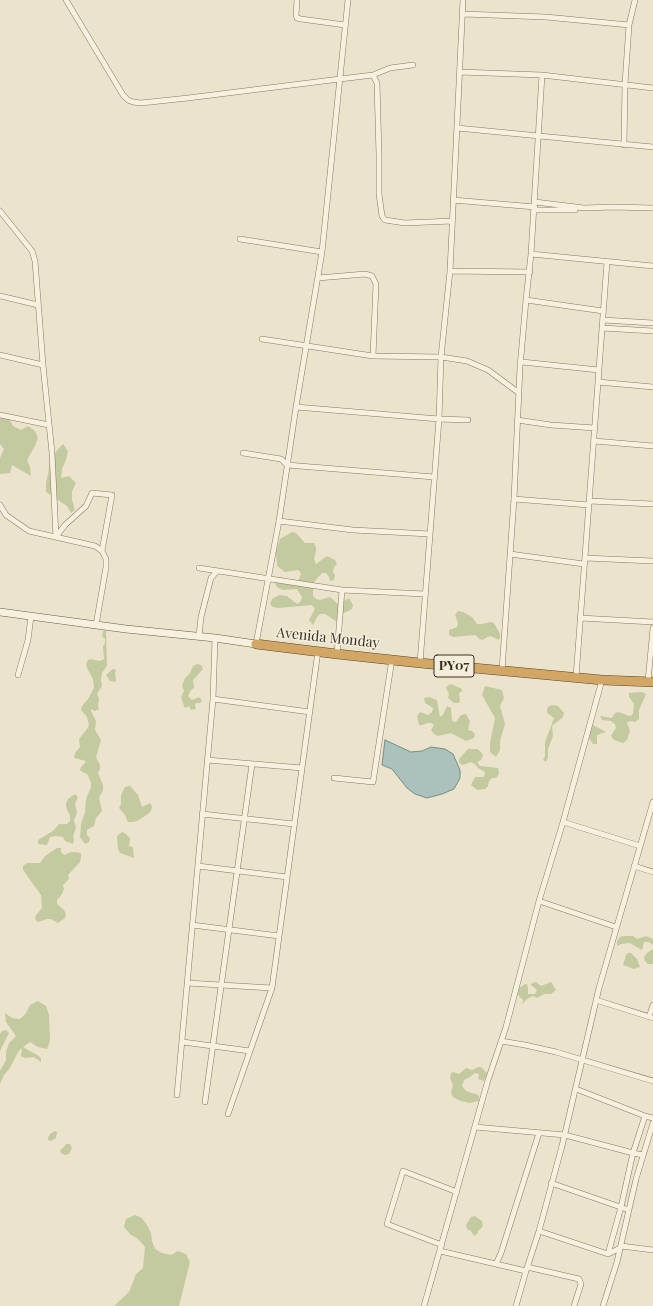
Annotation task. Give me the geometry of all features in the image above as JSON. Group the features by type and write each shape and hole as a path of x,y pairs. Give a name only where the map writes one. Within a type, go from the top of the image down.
{"highway":[{"name":"Avenida Monday","path":"256,644 337,654 602,680 651,682"}],"main road":[{"name":"Avenida Monday","path":"0,612 126,629 199,636 256,644"}],"street":[{"path":"66,0 124,95 128,100 133,102 141,103 188,98 340,79 373,74 390,68 413,65"},
{"path":"297,0 297,18 301,20 345,25"},
{"path":"256,644 279,521 296,407 322,252 348,0"},
{"path":"420,662 439,419 441,357 450,271 463,0"},
{"path":"624,146 628,25 635,0"},
{"path":"463,14 546,17 628,25"},
{"path":"460,72 542,75 653,88"},
{"path":"373,74 377,83 379,194 383,218 405,222 452,221"},
{"path":"502,670 514,499 517,420 535,206 542,75"},
{"path":"457,128 538,135 624,146 653,147"},
{"path":"453,200 579,210 584,208 614,206 653,208"},
{"path":"0,211 32,251 35,262 52,453 56,537"},
{"path":"240,239 322,252"},
{"path":"531,254 653,266"},
{"path":"576,677 607,262"},
{"path":"450,271 530,272"},
{"path":"318,278 366,274 372,276 376,284 373,356"},
{"path":"0,296 38,305"},
{"path":"526,300 603,311"},
{"path":"603,320 653,323"},
{"path":"602,328 653,331"},
{"path":"262,339 373,356 441,357 467,361 488,370 519,393"},
{"path":"0,355 43,365"},
{"path":"522,362 599,370"},
{"path":"598,382 653,387"},
{"path":"296,407 468,420"},
{"path":"0,415 49,425"},
{"path":"517,420 551,425 594,428"},
{"path":"594,441 653,446"},
{"path":"243,452 281,459 287,465 434,477"},
{"path":"56,537 65,525 86,506 92,493 112,495 102,551"},
{"path":"514,499 589,503 653,504"},
{"path":"0,505 6,515 33,533 95,546 102,551 106,559 106,567 96,625"},
{"path":"279,521 353,530 430,534"},
{"path":"510,554 584,561 653,561"},
{"path":"199,568 342,590 425,594"},
{"path":"199,636 201,617 211,578 217,571"},
{"path":"337,654 342,590"},
{"path":"18,675 28,640 31,616"},
{"path":"580,618 653,622"},
{"path":"651,682 653,628"},
{"path":"177,1095 213,699 215,638"},
{"path":"228,1114 272,988 318,651"},
{"path":"334,778 373,782 392,659"},
{"path":"424,1306 488,1080 506,1027 539,901 563,822 602,680"},
{"path":"213,699 310,712"},
{"path":"207,760 302,768"},
{"path":"205,1102 252,764"},
{"path":"516,1306 526,1269 539,1231 565,1135 596,1000 653,802"},
{"path":"202,814 294,824"},
{"path":"563,822 640,846"},
{"path":"198,866 287,877"},
{"path":"634,866 653,872"},
{"path":"539,901 616,928"},
{"path":"192,925 279,936"},
{"path":"187,983 272,988"},
{"path":"596,1000 651,1018 653,1005"},
{"path":"502,1041 537,1048 653,1081"},
{"path":"183,1042 250,1050"},
{"path":"576,1089 653,1118"},
{"path":"608,1254 621,1207 633,1153 645,1116"},
{"path":"476,1126 565,1135 643,1155"},
{"path":"603,1306 621,1247 643,1155 652,1127"},
{"path":"496,1264 501,1253 539,1133"},
{"path":"442,1245 387,1224 403,1171 457,1192"},
{"path":"551,1184 629,1210"},
{"path":"539,1231 608,1254 621,1247 653,1250"},
{"path":"440,1251 496,1264 579,1279 581,1284 574,1306"}],"green space":[{"path":"0,415 9,419 13,426 21,430 28,426 35,431 38,438 27,460 30,467 31,476 12,465 10,473 0,474 0,458 4,449 0,444"},
{"path":"63,444 68,451 62,469 61,478 69,476 76,483 72,491 72,500 75,510 71,513 67,506 46,492 46,483 51,457"},
{"path":"292,532 296,533 305,543 314,543 316,547 314,559 316,564 327,556 335,560 337,564 334,567 333,572 335,575 334,580 330,581 326,573 322,573 314,582 313,592 313,596 316,599 320,600 330,597 338,604 349,598 353,605 352,609 344,613 336,621 325,614 320,614 313,625 309,620 315,609 312,605 278,608 273,607 270,604 272,599 279,595 287,596 297,604 301,601 302,597 297,589 283,590 278,588 275,584 279,577 284,578 290,585 294,585 301,574 299,570 285,572 277,566 276,552 280,539"},
{"path":"458,611 472,617 477,624 490,622 494,623 500,634 500,638 498,640 490,636 482,640 476,635 453,637 449,635 449,630 457,627 458,623 455,615"},
{"path":"103,631 106,631 107,666 102,673 102,686 97,694 99,698 99,709 95,711 91,709 96,721 95,730 101,740 96,757 100,765 98,773 103,785 103,790 99,798 102,811 96,818 94,826 87,830 87,835 90,838 89,842 85,844 80,837 81,824 91,783 88,775 80,770 86,761 74,758 75,753 80,747 79,739 89,725 87,717 81,710 82,706 94,688 93,679 86,664 88,660 91,659 100,661 104,659 103,647 105,639 102,636"},
{"path":"197,664 201,665 203,669 193,680 194,688 188,696 192,700 199,697 202,700 200,703 196,703 196,709 191,710 189,706 185,708 184,706 181,697 184,691 182,686 185,678 190,673 193,666"},
{"path":"113,669 116,671 115,682 110,681 106,675"},
{"path":"451,684 462,689 459,693 460,702 458,703 454,703 448,698 449,694 446,688"},
{"path":"485,686 502,690 504,698 500,706 505,724 500,741 500,750 496,757 490,752 490,743 495,718 482,695"},
{"path":"642,692 646,694 639,710 639,719 635,722 630,721 627,723 630,731 627,740 623,743 614,740 611,736 616,728 615,724 611,721 602,720 600,716 612,718 614,714 618,712 630,716 633,714 634,704 629,697 629,693"},
{"path":"429,697 437,700 440,717 443,715 447,706 451,708 452,721 456,722 461,715 466,714 470,721 468,730 475,734 474,738 466,741 451,733 438,736 431,730 434,725 431,723 419,725 417,716 420,712 428,715 432,712 433,708 425,703 424,698"},
{"path":"549,706 558,706 564,713 563,717 552,726 553,736 548,749 548,758 546,762 543,760 545,756 545,742 554,718 547,713 547,709"},
{"path":"593,725 606,732 597,735 597,744 593,744 589,738"},
{"path":"468,749 477,749 481,752 483,755 481,760 477,762 480,766 498,768 499,774 496,778 492,778 489,781 488,786 485,789 477,790 471,785 475,777 484,777 485,772 471,762 463,765 459,763 459,759"},
{"path":"130,786 138,795 142,807 150,803 152,806 151,811 148,814 133,822 128,822 125,815 119,808 121,804 121,795 125,787"},
{"path":"75,794 78,797 75,804 77,813 74,820 76,828 73,836 73,844 65,841 63,837 55,836 50,837 47,845 38,844 38,840 53,831 59,824 67,824 70,821 66,803 68,799"},
{"path":"122,832 130,838 129,846 133,847 134,858 120,853 118,849 117,836"},
{"path":"57,848 61,848 61,852 64,855 71,852 81,853 80,862 68,875 69,879 63,885 64,889 62,894 57,900 57,904 66,914 65,918 58,923 51,919 38,922 35,919 36,915 42,908 41,895 23,870 23,866 27,863 40,863 45,856"},
{"path":"633,936 637,939 646,936 653,939 653,945 649,942 644,942 642,950 630,943 617,946 617,941 620,937"},
{"path":"653,949 653,964 648,964 644,957"},
{"path":"628,953 631,953 637,959 640,967 634,969 623,965"},
{"path":"536,982 541,986 551,982 556,990 551,994 544,994 537,998 533,996 522,1004 523,1000 518,995 519,988 527,984 528,994 535,994 537,990 530,984"},
{"path":"38,1001 46,1006 49,1015 50,1041 47,1049 38,1047 30,1042 23,1047 41,1058 41,1062 34,1057 25,1058 21,1056 22,1048 18,1052 0,1084 0,1071 6,1060 6,1052 9,1043 16,1036 6,1022 5,1013 12,1018 20,1019 26,1013 30,1005"},
{"path":"6,1030 9,1033 0,1051 0,1034 2,1031"},
{"path":"481,1067 487,1073 484,1081 478,1079 479,1074 475,1073 464,1080 462,1086 466,1091 478,1095 479,1101 470,1103 453,1097 451,1093 453,1085 450,1078 451,1073 453,1072 459,1074 466,1068 472,1070"},
{"path":"55,1131 57,1132 56,1138 51,1141 48,1140 50,1134"},
{"path":"66,1144 70,1144 72,1148 69,1154 65,1155 61,1153 60,1150"},
{"path":"135,1215 142,1218 147,1225 151,1233 155,1249 162,1253 171,1255 178,1251 186,1254 190,1262 179,1306 114,1306 129,1292 136,1274 143,1268 145,1247 124,1227 126,1219"},
{"path":"475,1216 482,1221 483,1226 474,1236 471,1231 467,1229 466,1225 471,1217"}],"water":[{"path":"385,740 411,752 422,751 431,747 445,749 453,754 460,770 460,778 454,789 427,798 415,794 407,788 392,769 382,765"}]}
